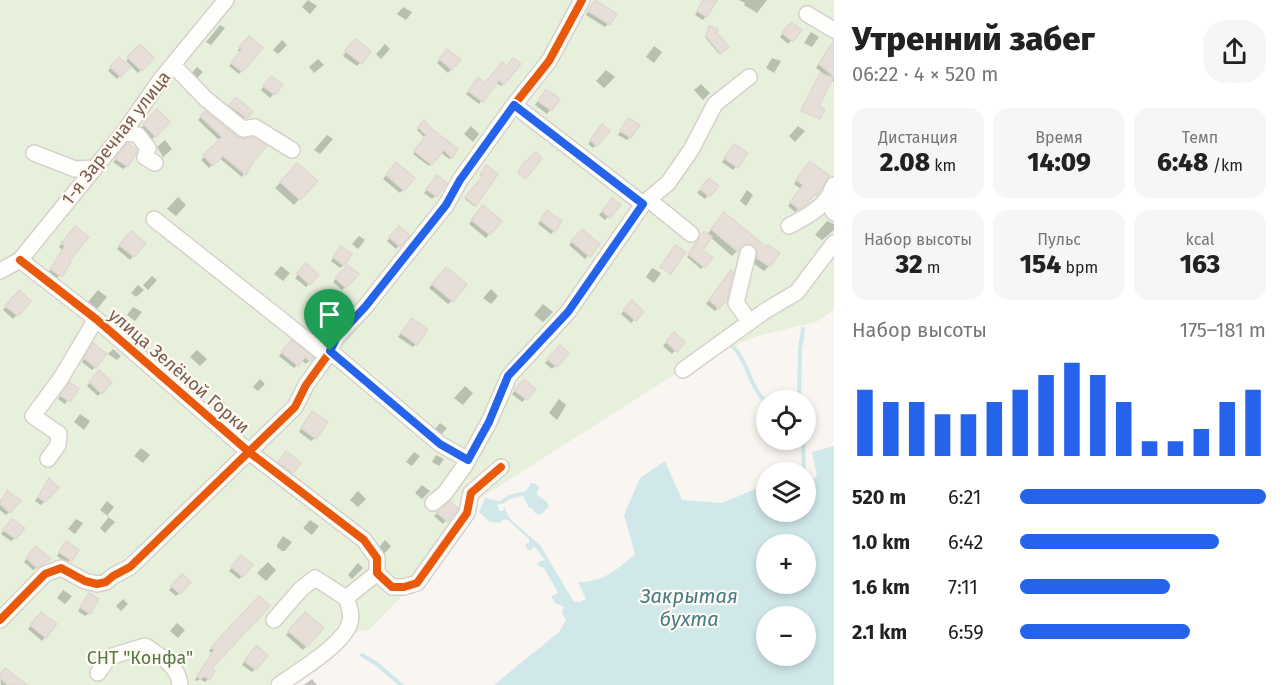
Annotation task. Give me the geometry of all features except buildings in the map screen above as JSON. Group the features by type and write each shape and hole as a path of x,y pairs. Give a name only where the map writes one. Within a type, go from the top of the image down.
{"street":[{"name":"1-я Заречная улица","path":"0,271 20,260 124,132 173,65 226,0"},
{"path":"0,620 45,574 62,568 97,584 106,582 130,567 295,407 337,337 365,307 446,205 460,180 549,61 582,0"},
{"path":"807,14 834,30"},
{"path":"173,65 206,99 243,129 255,127 292,150"},
{"path":"433,502 445,493 468,460 489,422 508,376 568,312 646,202 668,183 691,150 715,104 749,77"},
{"path":"514,105 691,234"},
{"path":"124,132 138,135 148,148 145,157 155,163"},
{"path":"34,153 75,169 94,168"},
{"path":"831,190 830,206 834,213"},
{"path":"789,226 804,218 826,200 831,190"},
{"path":"154,219 328,353 440,444 468,460"},
{"path":"683,370 749,321 797,292 834,243"},
{"path":"748,253 736,303 749,321"},
{"name":"улица Зелёной Горки","path":"20,260 96,319 249,452 364,540 377,558 377,573"},
{"path":"48,459 58,445 59,434 33,417 61,378 96,319"},
{"path":"346,598 377,573 392,588 417,584 467,513 471,493 501,467"},
{"path":"274,620 301,589 315,578 346,598 349,605 350,622 338,640 316,661 279,685"},
{"path":"98,673 109,657 146,646 170,664 179,678 180,685"}],"green space":[{"name":"СНТ \"Конфа\"","path":"0,0 834,0 834,310 818,321 754,337 677,373 479,499 461,535 369,630 344,633 274,685 0,685"}],"water":[{"name":"Закрытая бухта","path":"834,446 834,685 494,685 559,632 566,620 562,613 564,607 555,603 551,596 558,593 544,568 537,565 540,561 545,560 534,546 532,550 528,550 525,545 529,539 508,520 504,519 499,523 490,522 479,512 485,498 502,502 497,505 500,511 503,511 504,507 510,519 540,545 574,602 580,602 586,599 578,582 602,578 635,554 624,515 640,478 665,461 682,500 722,503 756,489 756,522 816,522 817,476 816,462 812,452"},
{"path":"530,483 536,484 539,488 536,494 549,506 542,514 536,514 532,508 529,508 522,494"}],"waterway":[{"path":"799,390 803,329"},
{"path":"729,343 741,356 757,390"},
{"path":"803,450 804,462"},
{"path":"502,502 509,497 522,494"},
{"path":"362,655 377,664 401,685"}],"cycle path":[{"path":"0,620 45,574 61,568 85,581 97,584 106,582 130,567 295,407 306,385 327,356 337,337 365,307 446,205 460,180 549,61 582,0"},
{"path":"20,260 96,319 249,452 364,540 377,558 377,573 392,587 404,587 417,583 467,513 471,493 501,467"}],"route":[{"path":"514,105 643,204 568,312 508,376 489,422 468,460 440,444 330,351 337,337 365,307 446,205 460,180 514,105"}]}
